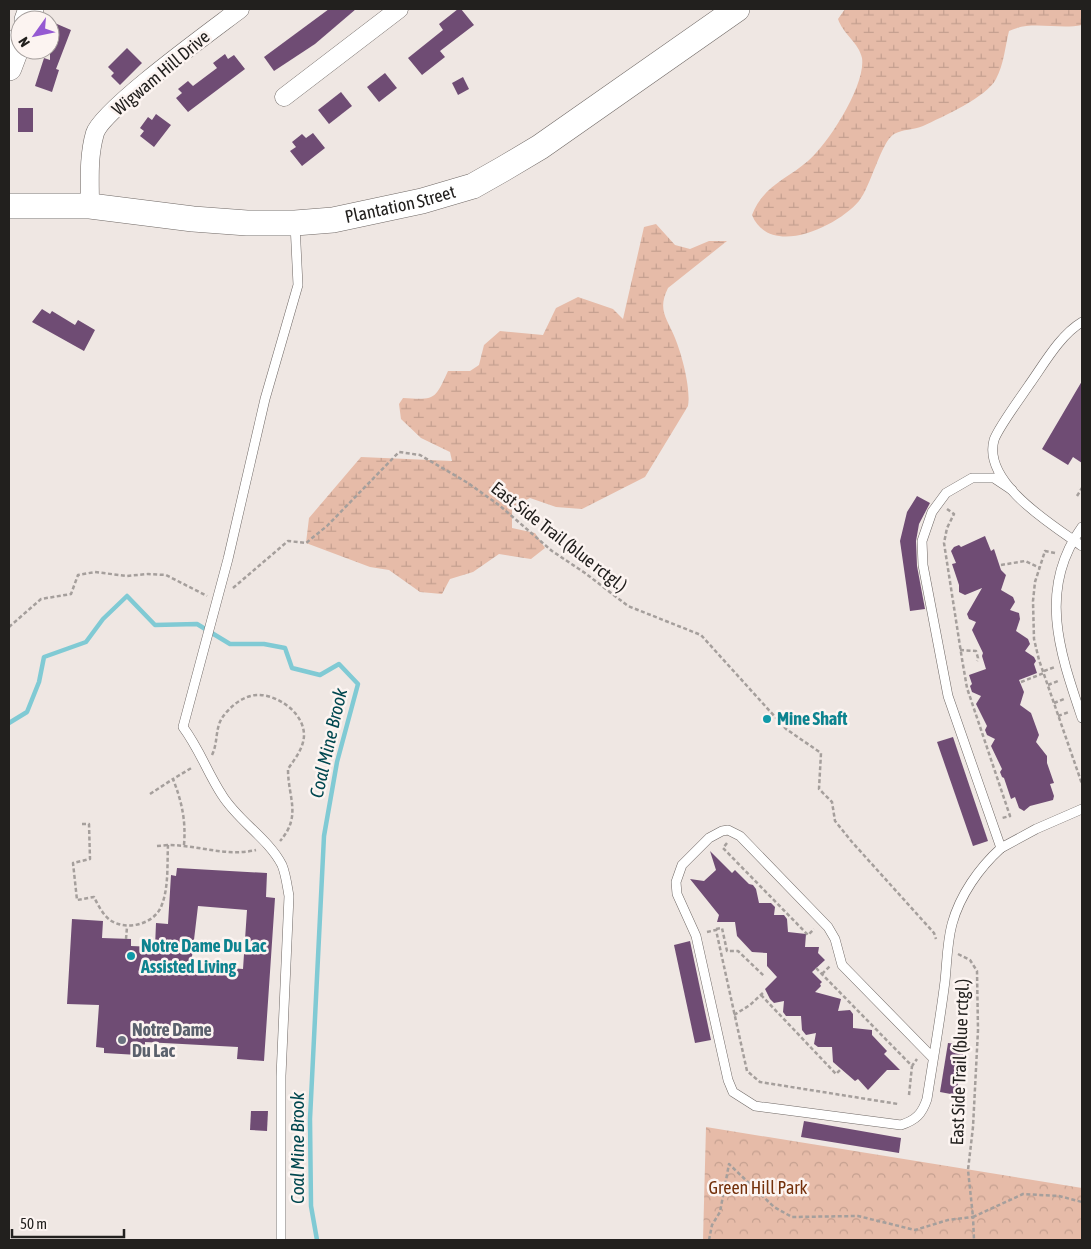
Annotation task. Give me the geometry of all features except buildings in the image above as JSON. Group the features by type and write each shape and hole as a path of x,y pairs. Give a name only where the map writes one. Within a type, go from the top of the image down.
{"main road":[{"name":"Plantation Street","path":"9,206 90,206 193,219 246,223 295,223 333,220 369,214 473,186 540,146 737,9"}],"street":[{"name":"Wigwam Hill Drive","path":"90,206 90,161 96,131 118,106 240,9"},
{"path":"284,97 399,9"}],"lane":[{"path":"281,1240 281,1076 288,896 281,864 235,814 220,793 205,760 183,728 208,636 265,399 298,285 295,223"},
{"path":"1012,490 996,462 994,440 1017,402 1045,362 1074,327 1082,322"},
{"path":"1001,848 948,696 929,602 922,541 932,512 946,493 972,478 994,478 1012,490 1028,507 1082,546"},
{"path":"1082,527 1073,540 1060,573 1056,624 1064,664 1082,718"},
{"path":"930,1054 842,965 835,939 828,927 740,836 728,830 722,831 709,838 682,865 676,882 677,894 696,936 728,1080 733,1092 755,1106 902,1125 914,1120 924,1111 930,1054 952,924 962,900 985,863 1001,848 1036,829 1082,810"}],"path":[{"name":"East Side Trail (blue rctgl.)","path":"216,600 271,558 288,541 306,543 327,526 399,452 420,455 468,483 499,505 552,551 585,572 628,606 701,635 786,729 821,753 819,789 832,802 835,821 877,871 934,933 938,944 970,960 977,971 978,1030 973,1127 968,1170 974,1240"},
{"path":"1077,496 1082,488"},
{"path":"946,506 954,514 947,528 944,543 960,650 968,688 1010,816 1000,819 1001,823"},
{"path":"1059,549 1056,553 1045,551 1040,568 1034,592 1034,639 1082,784"},
{"path":"1001,565 1025,561 1040,568"},
{"path":"9,627 41,599 71,594 78,575 95,572 127,576 166,575 216,600"},
{"path":"960,650 976,651 978,654 976,661"},
{"path":"1021,682 1044,673"},
{"path":"150,794 212,756 216,747 216,737 222,719 233,705 249,696 259,694 273,697 290,707 302,721 304,736 300,750 288,770 293,818 287,833 269,849 228,853 184,845 157,846"},
{"path":"173,779 182,801 186,825 184,845"},
{"path":"82,824 89,824 90,859 73,863 77,900 94,897 110,920 127,927 145,922 160,910 167,877 168,845"},
{"path":"730,840 723,848 808,935 816,927 821,932"},
{"path":"126,939 127,927"},
{"path":"704,930 707,932 722,928 727,951 738,951 764,976"},
{"path":"716,930 747,1071 760,1082 898,1104"},
{"path":"822,974 831,965"},
{"path":"816,968 912,1066"},
{"path":"734,1015 764,992"},
{"path":"761,996 836,1074 841,1069"},
{"path":"912,1066 930,1054"},
{"path":"909,1095 912,1066"},
{"path":"709,1240 712,1226 720,1212 729,1164 774,1207 792,1217 858,1216 915,1230 948,1220 973,1217 1023,1194 1059,1196 1082,1202"}],"green space":[{"path":"845,9 1082,9 1082,25 1026,26 1009,31 1001,67 991,86 963,106 941,117 920,127 894,134 885,146 859,201 849,211 821,228 804,234 773,235 761,228 752,215 757,205 769,190 800,168 816,153 844,113 858,83 862,69 862,58 858,48 843,29 838,19"},
{"path":"656,224 675,245 690,249 709,241 727,241 668,288 665,296 663,302 664,314 678,345 689,399 688,406 645,477 582,509 556,507 530,498 520,503 512,511 512,528 535,533 545,548 531,559 499,554 473,572 450,579 442,594 420,592 389,570 370,567 306,543 309,518 361,457 452,461 450,452 421,438 401,419 399,404 403,398 422,399 433,396 440,388 448,371 470,371 479,365 484,345 500,331 543,335 556,308 578,297 613,309 623,319 644,227"},
{"name":"Green Hill Park","path":"706,1127 1082,1188 1082,1240 703,1240"}],"waterway":[{"name":"Coal Mine Brook","path":"9,723 27,712 39,682 44,657 86,642 103,619 127,596 155,625 197,624 230,644 264,644 285,648 292,668 320,675 339,664 358,684 337,762 324,836 310,1119 311,1206 317,1240"}],"place":[{"name":"Mine Shaft","path":"767,719"},
{"name":"Notre Dame Du Lac Assisted Living","path":"131,956"},
{"name":"Notre Dame Du Lac","path":"122,1040"}]}
